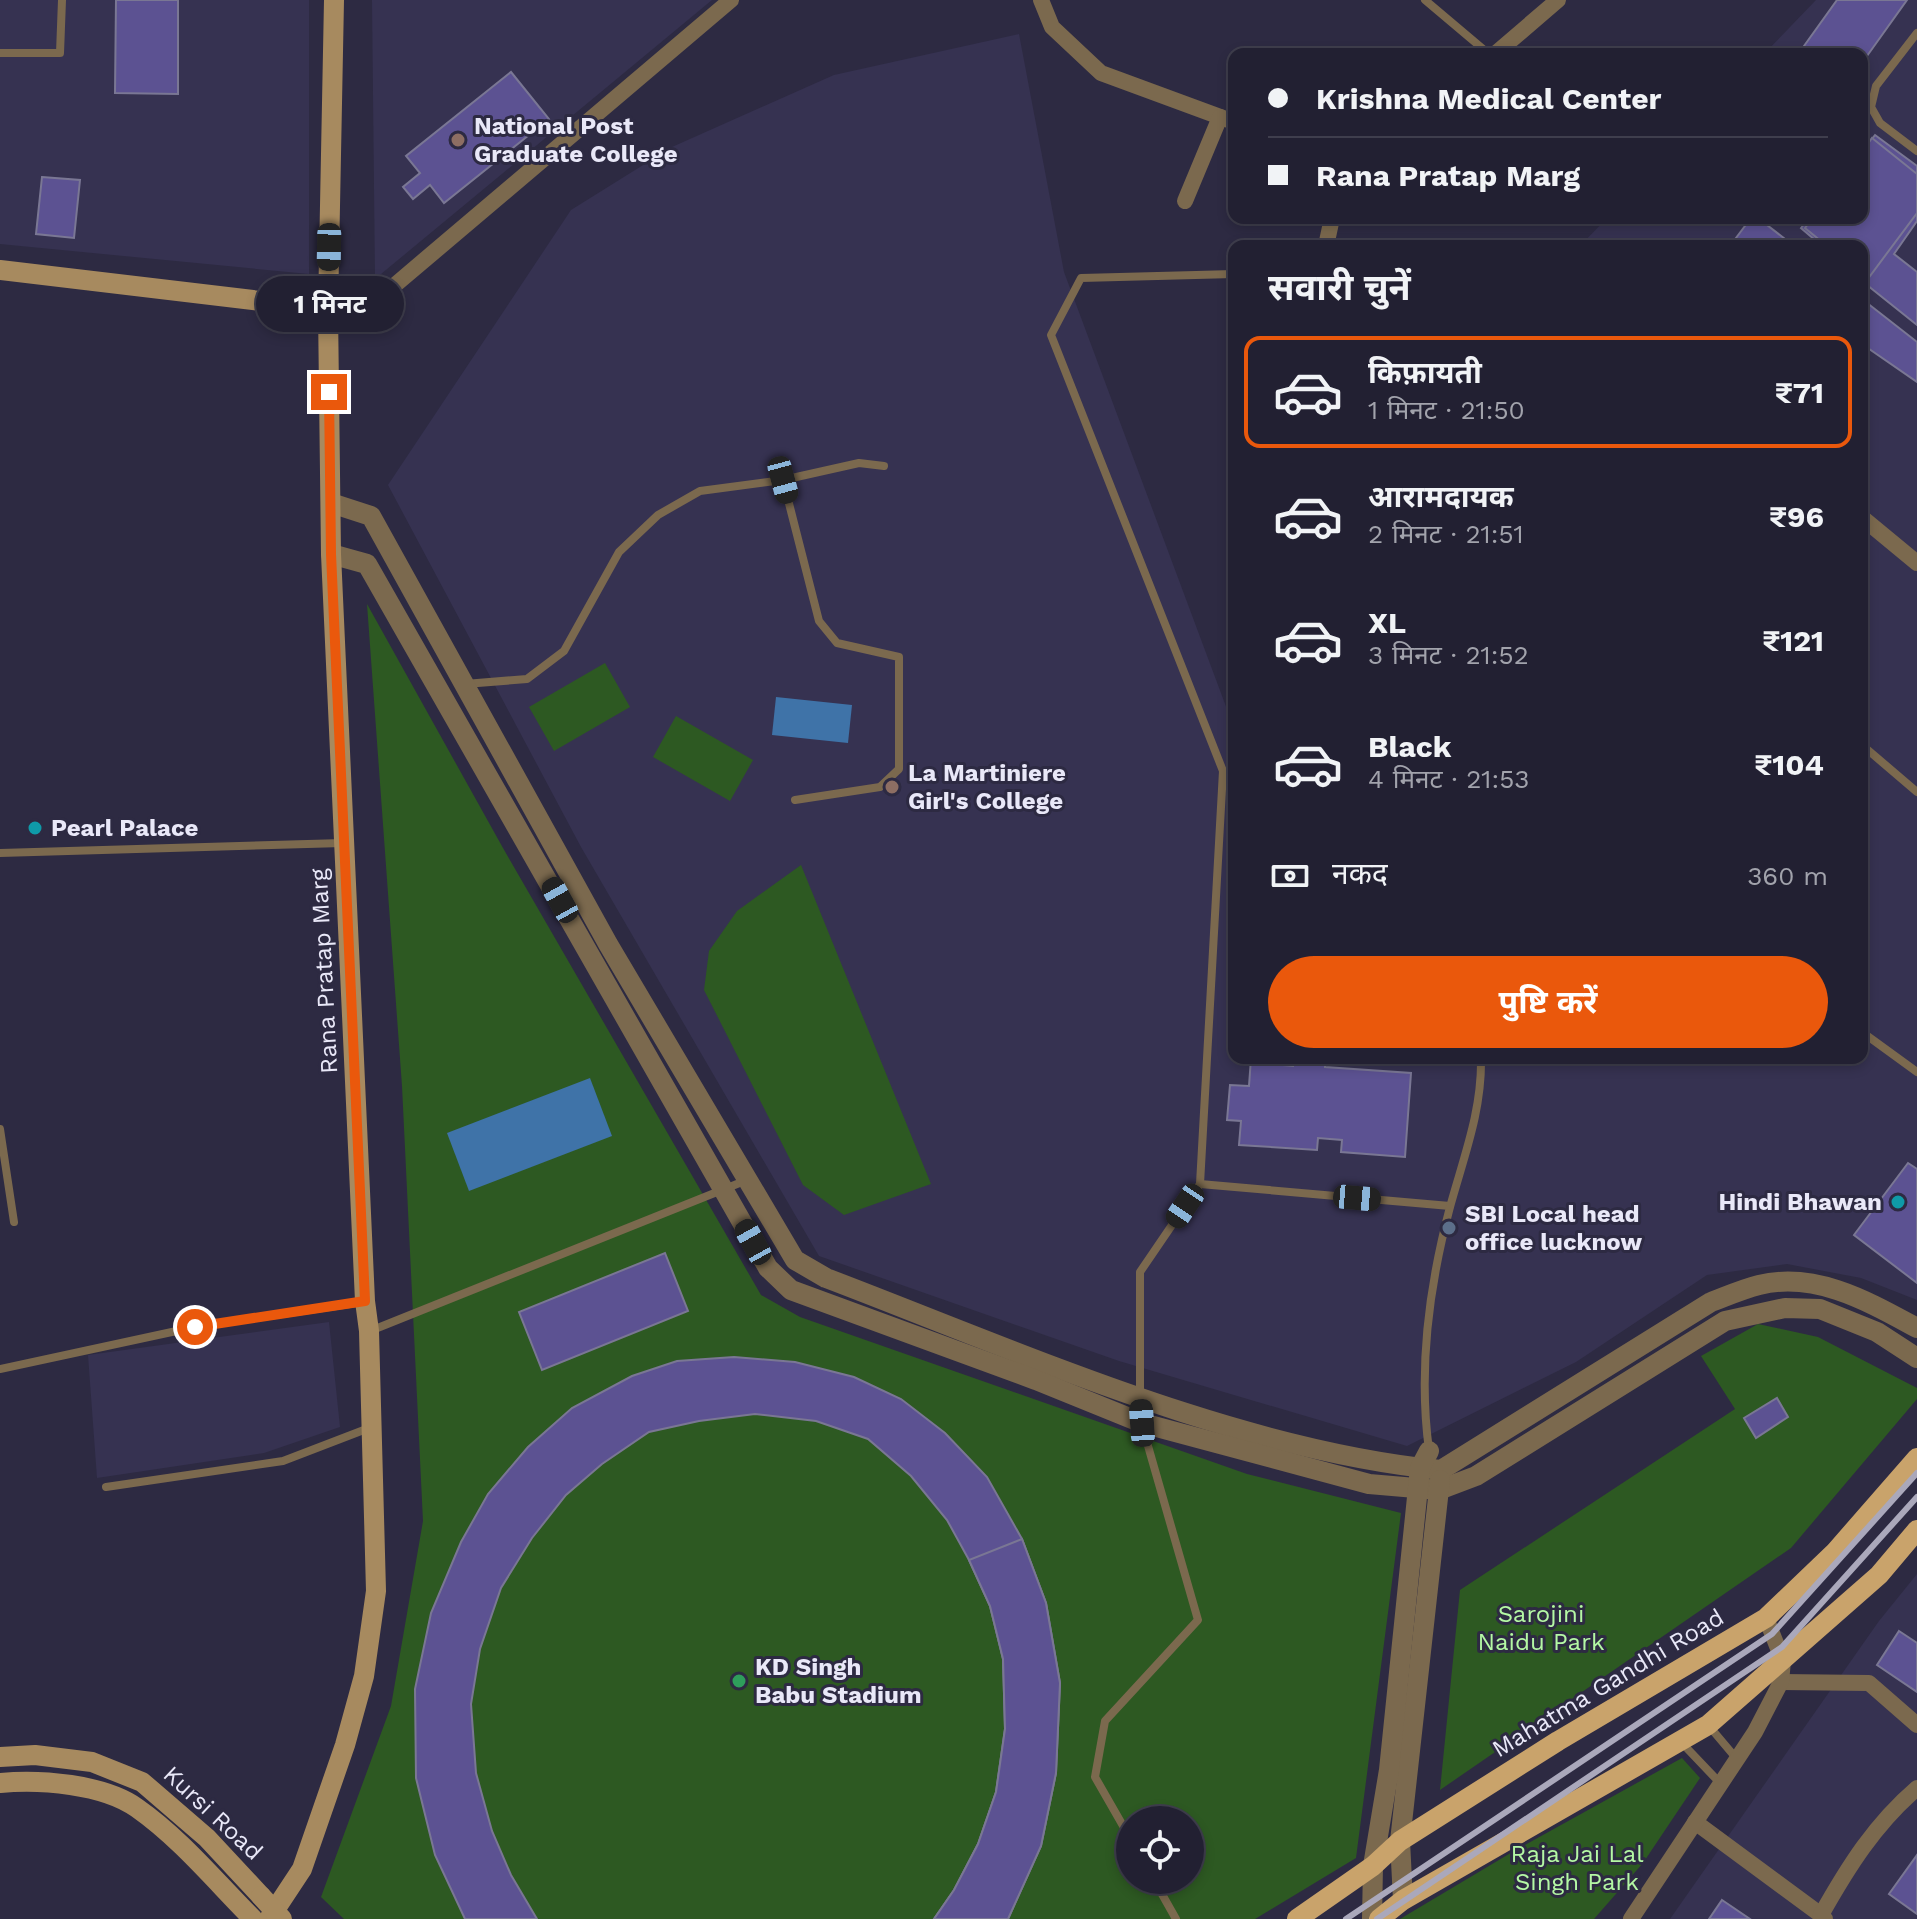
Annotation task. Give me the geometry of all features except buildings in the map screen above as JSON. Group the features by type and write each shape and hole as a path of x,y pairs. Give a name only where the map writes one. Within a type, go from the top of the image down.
{"main road":[{"name":"Rana Pratap Marg","path":"269,1919 302,1869 345,1745 364,1676 376,1591 369,1331 365,1301 331,554 328,309 334,0"},
{"path":"0,270 328,309"},
{"name":"Mahatma Gandhi Road","path":"1297,1919 1373,1866 1400,1841 1558,1741 1766,1618 1835,1552 1917,1458"},
{"path":"1379,1919 1403,1900 1708,1725 1879,1575 1917,1530"},
{"name":"Kursi Road","path":"0,1757 35,1755 92,1762 142,1782 207,1838 282,1919"},
{"name":"Kursi Road","path":"0,1783 27,1780 84,1788 135,1806 204,1867 249,1915"}],"street":[{"path":"395,285 731,0"},
{"path":"1041,0 1052,27 1101,73 1227,120 1185,201"},
{"path":"1499,48 1558,0"},
{"path":"331,503 371,516 608,944 795,1260 826,1278 1140,1397 1274,1436 1399,1467 1476,1476 1725,1321 1785,1308 1820,1309 1877,1332 1917,1358"},
{"path":"1868,522 1917,563"},
{"path":"331,554 367,564 768,1268 791,1290 1036,1380 1142,1423 1369,1484 1418,1490"},
{"path":"1372,1919 1373,1866 1389,1770 1418,1490 1432,1470 1711,1302 1760,1284 1801,1282 1853,1294 1917,1328"},
{"path":"1403,1900 1400,1841 1432,1470"},
{"path":"1631,1919 1737,1759 1781,1682 1783,1661 1766,1618"},
{"path":"1781,1682 1869,1683 1917,1725"},
{"path":"1695,1822 1823,1917 1848,1868 1885,1815 1917,1788"}],"lane":[{"path":"0,53 60,53 62,0"},
{"path":"1425,0 1485,48"},
{"path":"1917,33 1876,86 1871,107 1880,123 1917,151"},
{"path":"1116,1814 1095,1777 1105,1721 1198,1620 1142,1423 1140,1272 1200,1184 1223,771 1051,335 1081,278 1228,274"},
{"path":"464,684 527,679 564,651 596,588 619,552 658,515 700,491 783,480 859,463 884,466"},
{"path":"783,480 819,621 837,643 899,657 899,769 880,787 795,800"},
{"path":"1868,750 1917,792"},
{"path":"0,853 344,843"},
{"path":"1868,1036 1917,1072"},
{"path":"1432,1470 1424,1414 1426,1338 1450,1206 1478,1115 1481,1064"},
{"path":"0,1129 14,1222"},
{"path":"369,1331 748,1179"},
{"path":"1200,1184 1450,1206"},
{"path":"0,1369 195,1327 365,1301"},
{"path":"106,1487 283,1461 370,1427"},
{"path":"1708,1725 1737,1759"},
{"path":"1681,1742 1721,1783"},
{"path":"1162,1894 1176,1919"}],"shaded area":[{"path":"0,0 309,0 309,274 0,244"},
{"name":"National Post Graduate College","path":"372,0 712,0 375,279"},
{"name":"La Martiniere Girl's College","path":"1816,0 1917,0 1917,1300 1861,1278 1787,1264 1707,1275 1576,1362 1407,1446 1119,1361 819,1256 581,847 388,485 571,210 672,147 834,75 1019,34 1064,272 1228,712 1228,1064 1868,1064 1868,240 1586,240 1601,224 1868,224 1868,48 1770,48"},
{"path":"329,1322 340,1427 264,1453 97,1478 88,1355"},
{"path":"1917,1574 1917,1919 1670,1919 1879,1621"}],"green space":[{"path":"367,604 503,848 761,1295 800,1317 1247,1474 1401,1513 1356,1858 1255,1919 344,1919 321,1897 391,1706 423,1521 402,1086"},
{"path":"605,663 630,707 554,751 529,707"},
{"path":"676,716 753,760 730,801 653,757"},
{"path":"801,865 931,1184 844,1215 803,1185 704,990 709,951 737,911"},
{"name":"Sarojini Naidu Park","path":"1758,1324 1818,1337 1917,1388 1917,1399 1791,1548 1440,1790 1460,1590 1735,1409 1701,1356"},
{"name":"Raja Jai Lal Singh Park","path":"1682,1758 1700,1778 1643,1863 1594,1919 1400,1919 1514,1851"}],"water":[{"path":"776,697 852,705 848,743 772,735"},
{"path":"590,1078 612,1136 469,1191 447,1133"}],"railway":[{"path":"1346,1919 1772,1634 1917,1473"},
{"path":"1377,1919 1782,1647 1917,1497"}],"place":[{"name":"National Post Graduate College","path":"458,140"},
{"name":"La Martiniere Girl's College","path":"892,787"},
{"name":"Pearl Palace","path":"35,828"},
{"name":"Hindi Bhawan","path":"1898,1202"},
{"name":"SBI Local head office lucknow","path":"1449,1228"},
{"name":"KD Singh Babu Stadium","path":"739,1681"}],"route":[{"path":"195,1327 365,1301 331,554 329,392"}]}
